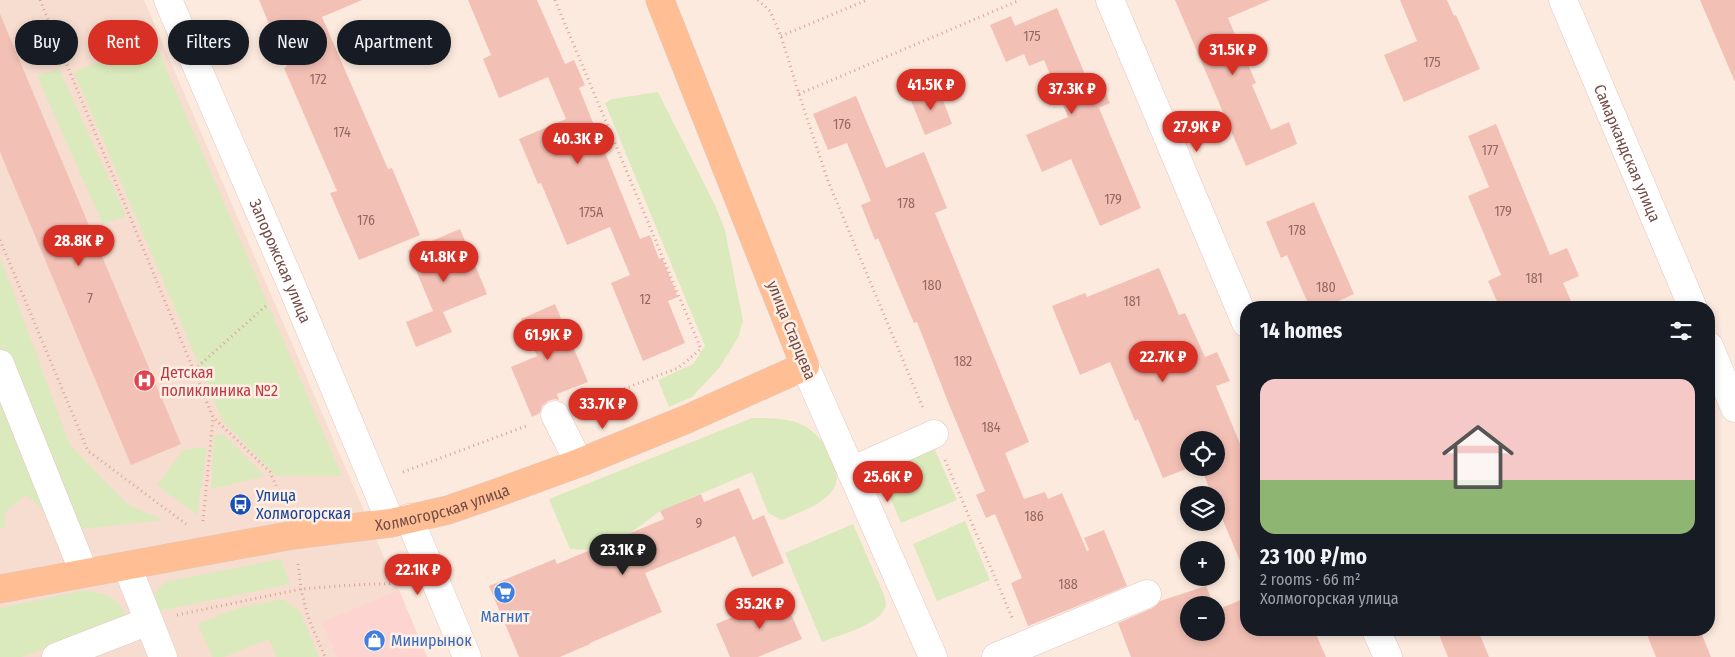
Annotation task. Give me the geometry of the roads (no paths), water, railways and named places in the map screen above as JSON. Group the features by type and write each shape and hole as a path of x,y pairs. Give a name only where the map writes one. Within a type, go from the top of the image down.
{"main road":[{"name":"улица Старцева","path":"660,0 805,366"},
{"name":"Холмогорская улица","path":"2,582 84,573 293,536 400,521 448,510 579,463 687,419 805,366"}],"street":[{"name":"Запорожская улица","path":"168,0 291,284 400,521 466,657"},
{"path":"1110,0 1240,309"},
{"name":"Самаркандская улица","path":"1562,0 1690,301"},
{"path":"1715,360 1735,408"},
{"path":"0,364 84,573"},
{"name":"улица Старцева","path":"805,366 932,657"},
{"path":"555,415 579,463"},
{"path":"851,471 934,434"},
{"path":"127,566 163,657"},
{"path":"996,657 1147,594"},
{"path":"56,657 148,621"},
{"path":"1379,636 1388,657"}],"place":[{"name":"Детская поликлиника №2","path":"145,381"},
{"name":"Улица Холмогорская","path":"240,504"},
{"name":"Магнит","path":"505,592"},
{"name":"Минирынок","path":"375,640"}]}
